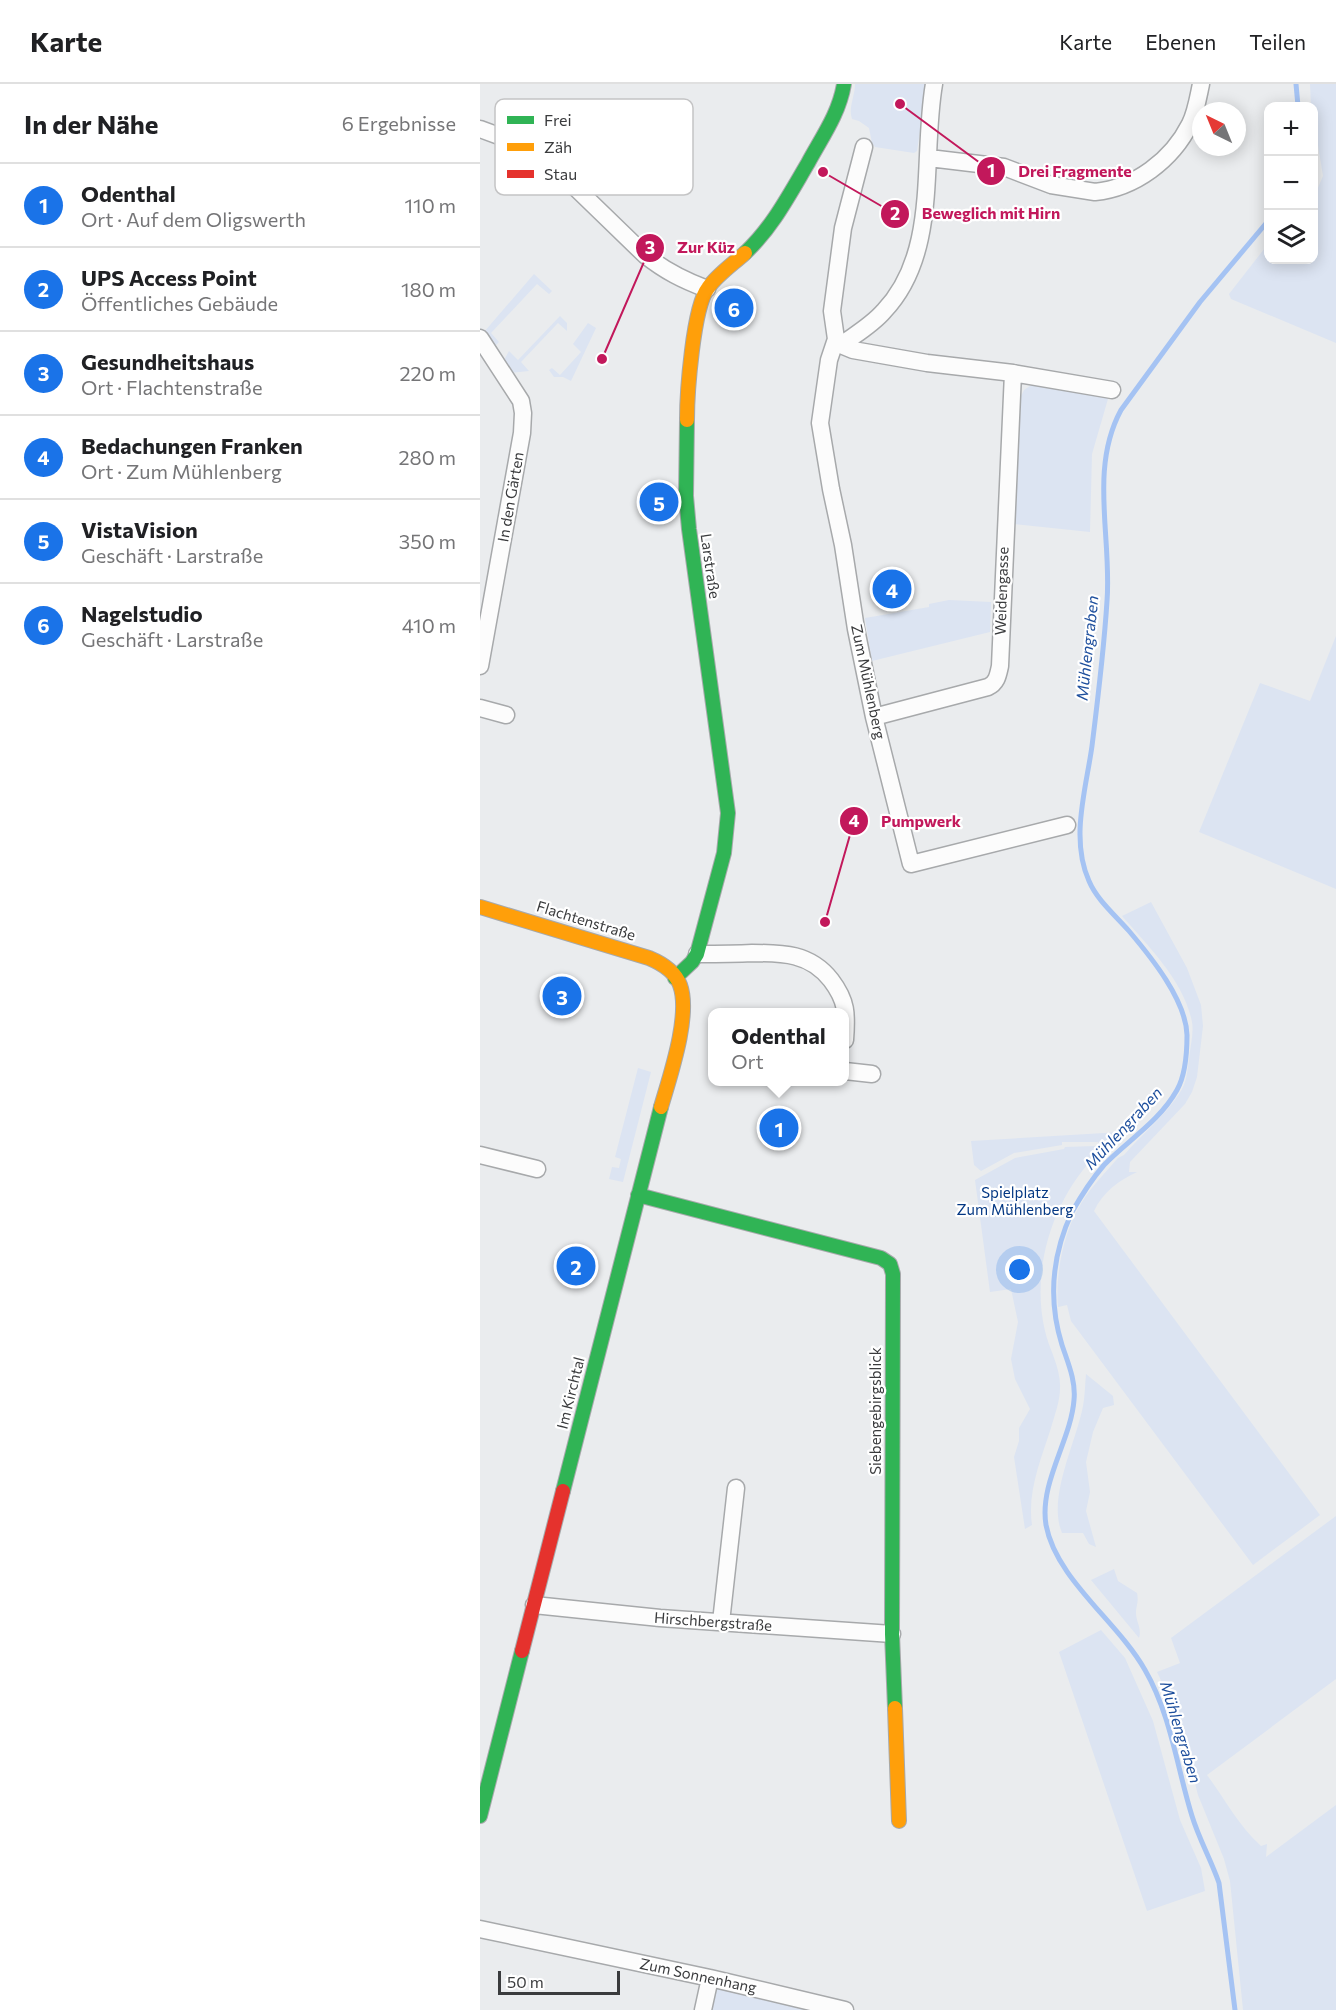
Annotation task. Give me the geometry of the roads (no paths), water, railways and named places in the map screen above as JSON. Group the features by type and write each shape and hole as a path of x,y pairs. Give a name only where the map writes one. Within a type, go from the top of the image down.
{"street":[{"name":"Larstraße","path":"675,978 697,954 722,861 728,824 726,785 700,616 686,495 688,392 698,312 707,290 758,241 782,207 836,114 844,84"},
{"path":"838,342 878,318 886,310 906,282 919,249 929,158 928,130 934,84"},
{"path":"929,158 1004,167 1051,184 1102,192 1138,178 1157,166 1177,147 1191,123 1201,84"},
{"path":"480,129 495,135"},
{"name":"Zum Mühlenberg","path":"864,147 843,228 832,311 838,342 829,360 820,423 856,629 874,717 911,864 1067,825"},
{"path":"583,195 662,269 677,278 707,290"},
{"name":"In den Gärten","path":"480,338 515,392 523,413 522,433 480,666"},
{"path":"838,342 854,350 927,363 1013,373 1112,390"},
{"name":"Weidengasse","path":"874,717 988,687 993,685 997,678 1000,666 1005,504 1013,373"},
{"path":"480,708 506,715"},
{"name":"Flachtenstraße","path":"480,907 649,958 662,963 675,978"},
{"path":"697,954 779,953 794,955 815,964 836,986 845,1008"},
{"name":"Im Kirchtal","path":"480,1816 678,1041 683,996 675,978"},
{"path":"849,1071 872,1074"},
{"path":"480,1155 537,1169"},
{"name":"Siebengebirgsblick","path":"638,1195 881,1257 890,1264 893,1274 892,1634 899,1821"},
{"path":"721,1622 736,1488"},
{"name":"Hirschbergstraße","path":"534,1605 721,1622 892,1634"},
{"name":"Zum Sonnenhang","path":"480,1929 710,1978 845,2010"},
{"path":"703,2010 710,1978"}],"waterway":[{"name":"Mühlengraben","path":"1296,84 1298,102"},
{"name":"Mühlengraben","path":"1235,2010 1219,1883 1192,1816 1161,1705 1154,1687 1133,1652 1062,1564 1052,1545 1046,1525 1045,1509 1047,1493 1072,1415 1074,1400 1073,1379 1058,1328 1054,1294 1056,1261 1065,1228 1083,1194 1104,1165 1152,1121 1170,1101 1182,1077 1187,1049 1185,1022 1174,994 1147,953 1097,895 1083,865 1081,814 1092,746 1107,601 1104,504 1106,456 1111,433 1121,410 1200,302 1264,226"}],"place":[{"name":"Drei Fragmente","path":"900,104"},
{"name":"Beweglich mit Hirn","path":"823,172"},
{"name":"Nagelstudio","path":"734,308"},
{"name":"Zur Küz","path":"602,359"},
{"name":"VistaVision","path":"659,502"},
{"name":"Bedachungen Franken","path":"892,589"},
{"name":"Pumpwerk","path":"825,922"},
{"name":"Gesundheitshaus","path":"562,996"},
{"name":"Odenthal","path":"779,1128"},
{"name":"UPS Access Point","path":"576,1266"}],"park label":[{"name":"Spielplatz Zum Mühlenberg","path":"1015,1202"}]}
